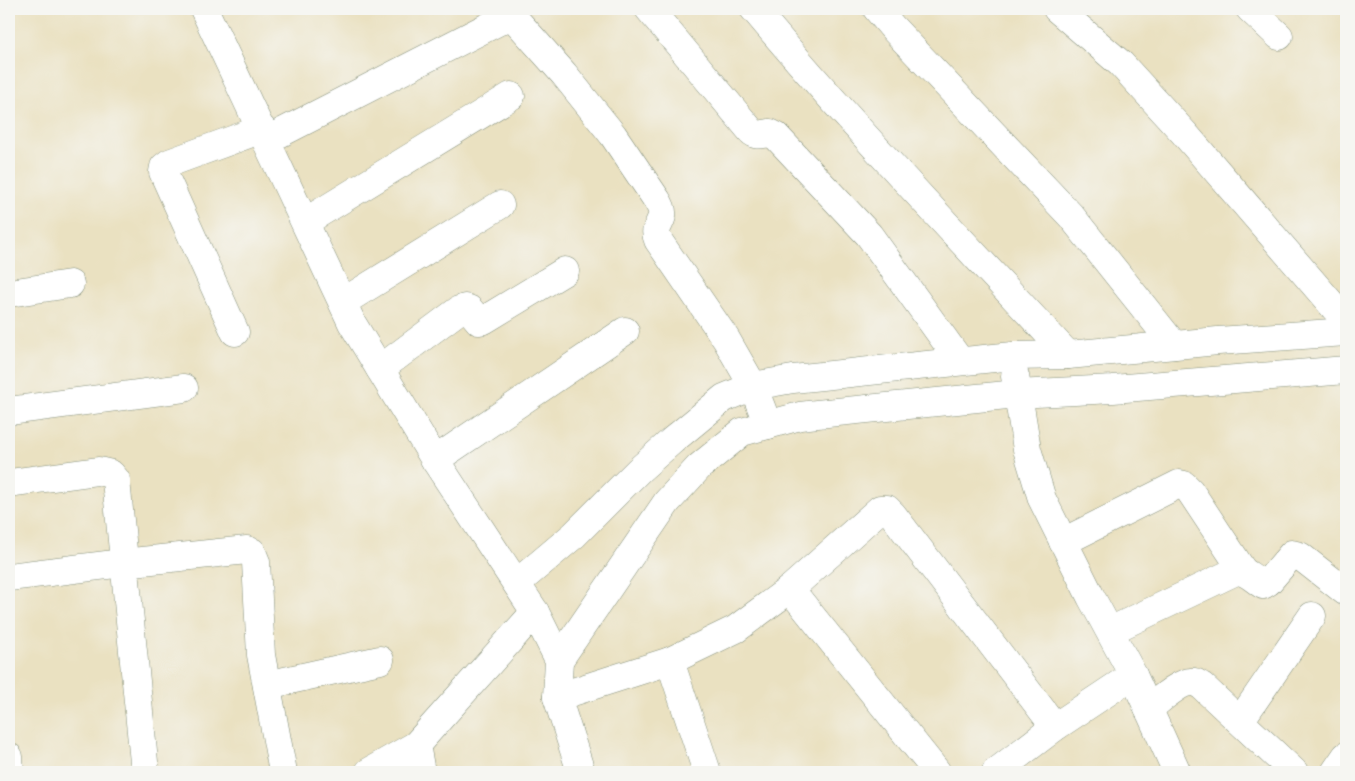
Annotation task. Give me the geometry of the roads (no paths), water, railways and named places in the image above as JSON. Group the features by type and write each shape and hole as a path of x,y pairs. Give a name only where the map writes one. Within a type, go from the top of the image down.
{"street":[{"path":"204,9 352,323 435,460 535,612 559,660 557,696 581,772"},
{"path":"649,9 751,131 754,134 770,133 776,136 869,235 960,361"},
{"path":"754,9 793,56 918,195 1068,355"},
{"path":"877,9 1071,216 1174,345"},
{"path":"1057,9 1127,71 1190,140 1346,321"},
{"path":"1250,9 1279,36"},
{"path":"235,332 163,172 164,167 169,163 264,134 509,12 564,74 613,135 657,200 662,217 656,230 658,240 726,339 753,386 768,425"},
{"path":"305,222 511,96"},
{"path":"342,302 500,205"},
{"path":"380,369 459,310 469,309 479,321 484,320 565,271"},
{"path":"9,293 70,284"},
{"path":"435,460 625,331"},
{"path":"517,583 574,535 639,470 673,440 724,398 753,386 793,379 1013,356 1068,355 1346,332"},
{"path":"1013,356 1027,449 1042,499 1133,675 1177,772"},
{"path":"559,660 667,502 699,467 742,432 808,415 1020,412 1113,388 1346,370"},
{"path":"9,411 184,388"},
{"path":"9,483 98,471 111,474 116,480 145,772"},
{"path":"1063,542 1179,484 1184,485 1190,491 1243,571 1263,585 1294,554 1300,556 1346,592"},
{"path":"557,696 670,662 736,629 790,589 874,513 880,509 887,509 894,515 1055,728"},
{"path":"9,578 123,563 247,550 252,552 256,562 261,655 283,772"},
{"path":"1110,631 1236,572 1243,571"},
{"path":"790,589 937,772"},
{"path":"369,772 416,745 535,612"},
{"path":"1240,721 1312,616"},
{"path":"267,685 380,660"},
{"path":"670,662 706,772"},
{"path":"996,772 1055,728 1133,675"},
{"path":"1148,708 1182,684 1189,681 1195,682 1202,686 1294,772"},
{"path":"416,745 421,772"},
{"path":"9,756 10,772"},
{"path":"1335,772 1346,756"}]}
